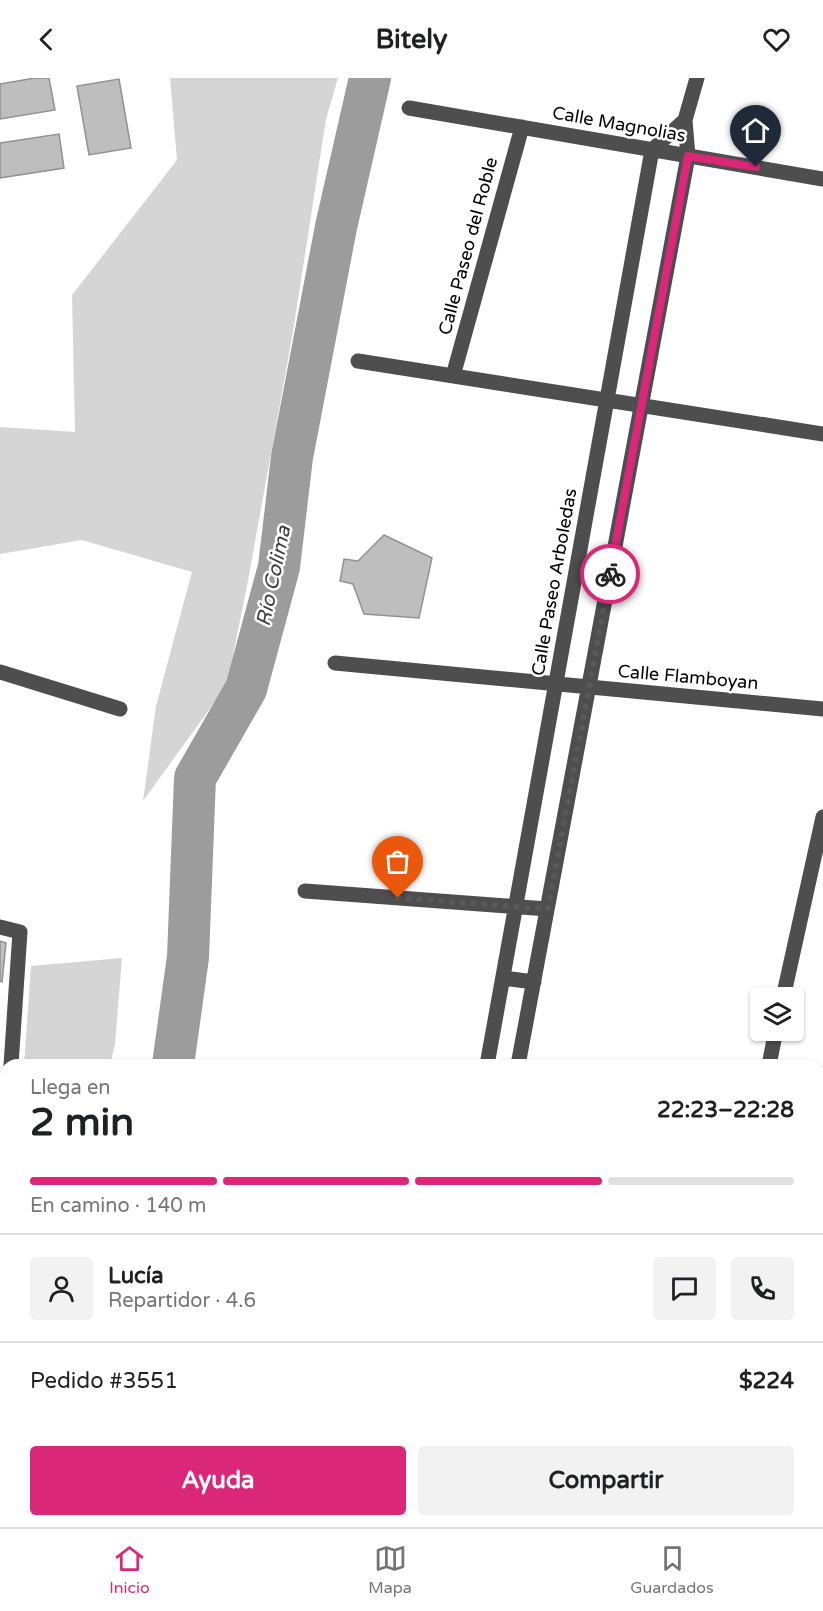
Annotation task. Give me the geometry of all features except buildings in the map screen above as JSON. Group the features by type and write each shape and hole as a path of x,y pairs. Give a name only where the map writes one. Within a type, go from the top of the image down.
{"street":[{"path":"519,1059 688,156 685,120 697,78"},
{"name":"Calle Magnolias","path":"409,108 823,179"},
{"path":"652,150 685,120"},
{"name":"Calle Paseo del Roble","path":"453,376 522,127"},
{"name":"Calle Paseo Arboledas","path":"488,1059 652,150"},
{"path":"358,361 823,434"},
{"name":"Calle Flamboyan","path":"335,663 823,709"},
{"path":"0,672 120,709"},
{"path":"785,987 823,817"},
{"path":"305,891 548,909"},
{"path":"0,927 20,932 11,1059"},
{"path":"503,978 534,982"},
{"path":"770,1059 774,1041"}],"shaded area":[{"path":"170,78 338,78 326,119 293,332 227,685 143,801 156,706 192,572 82,540 0,554 0,427 75,432 72,295 177,160"},
{"path":"122,958 115,1044 111,1059 24,1059 31,966"}],"waterway":[{"name":"Río Colima","path":"174,1059 188,957 195,778 246,689 279,567 292,457 336,227 370,78"}],"way so far":[{"path":"398,898 548,909 610,574"}],"route":[{"path":"610,574 688,156 756,167"}]}
